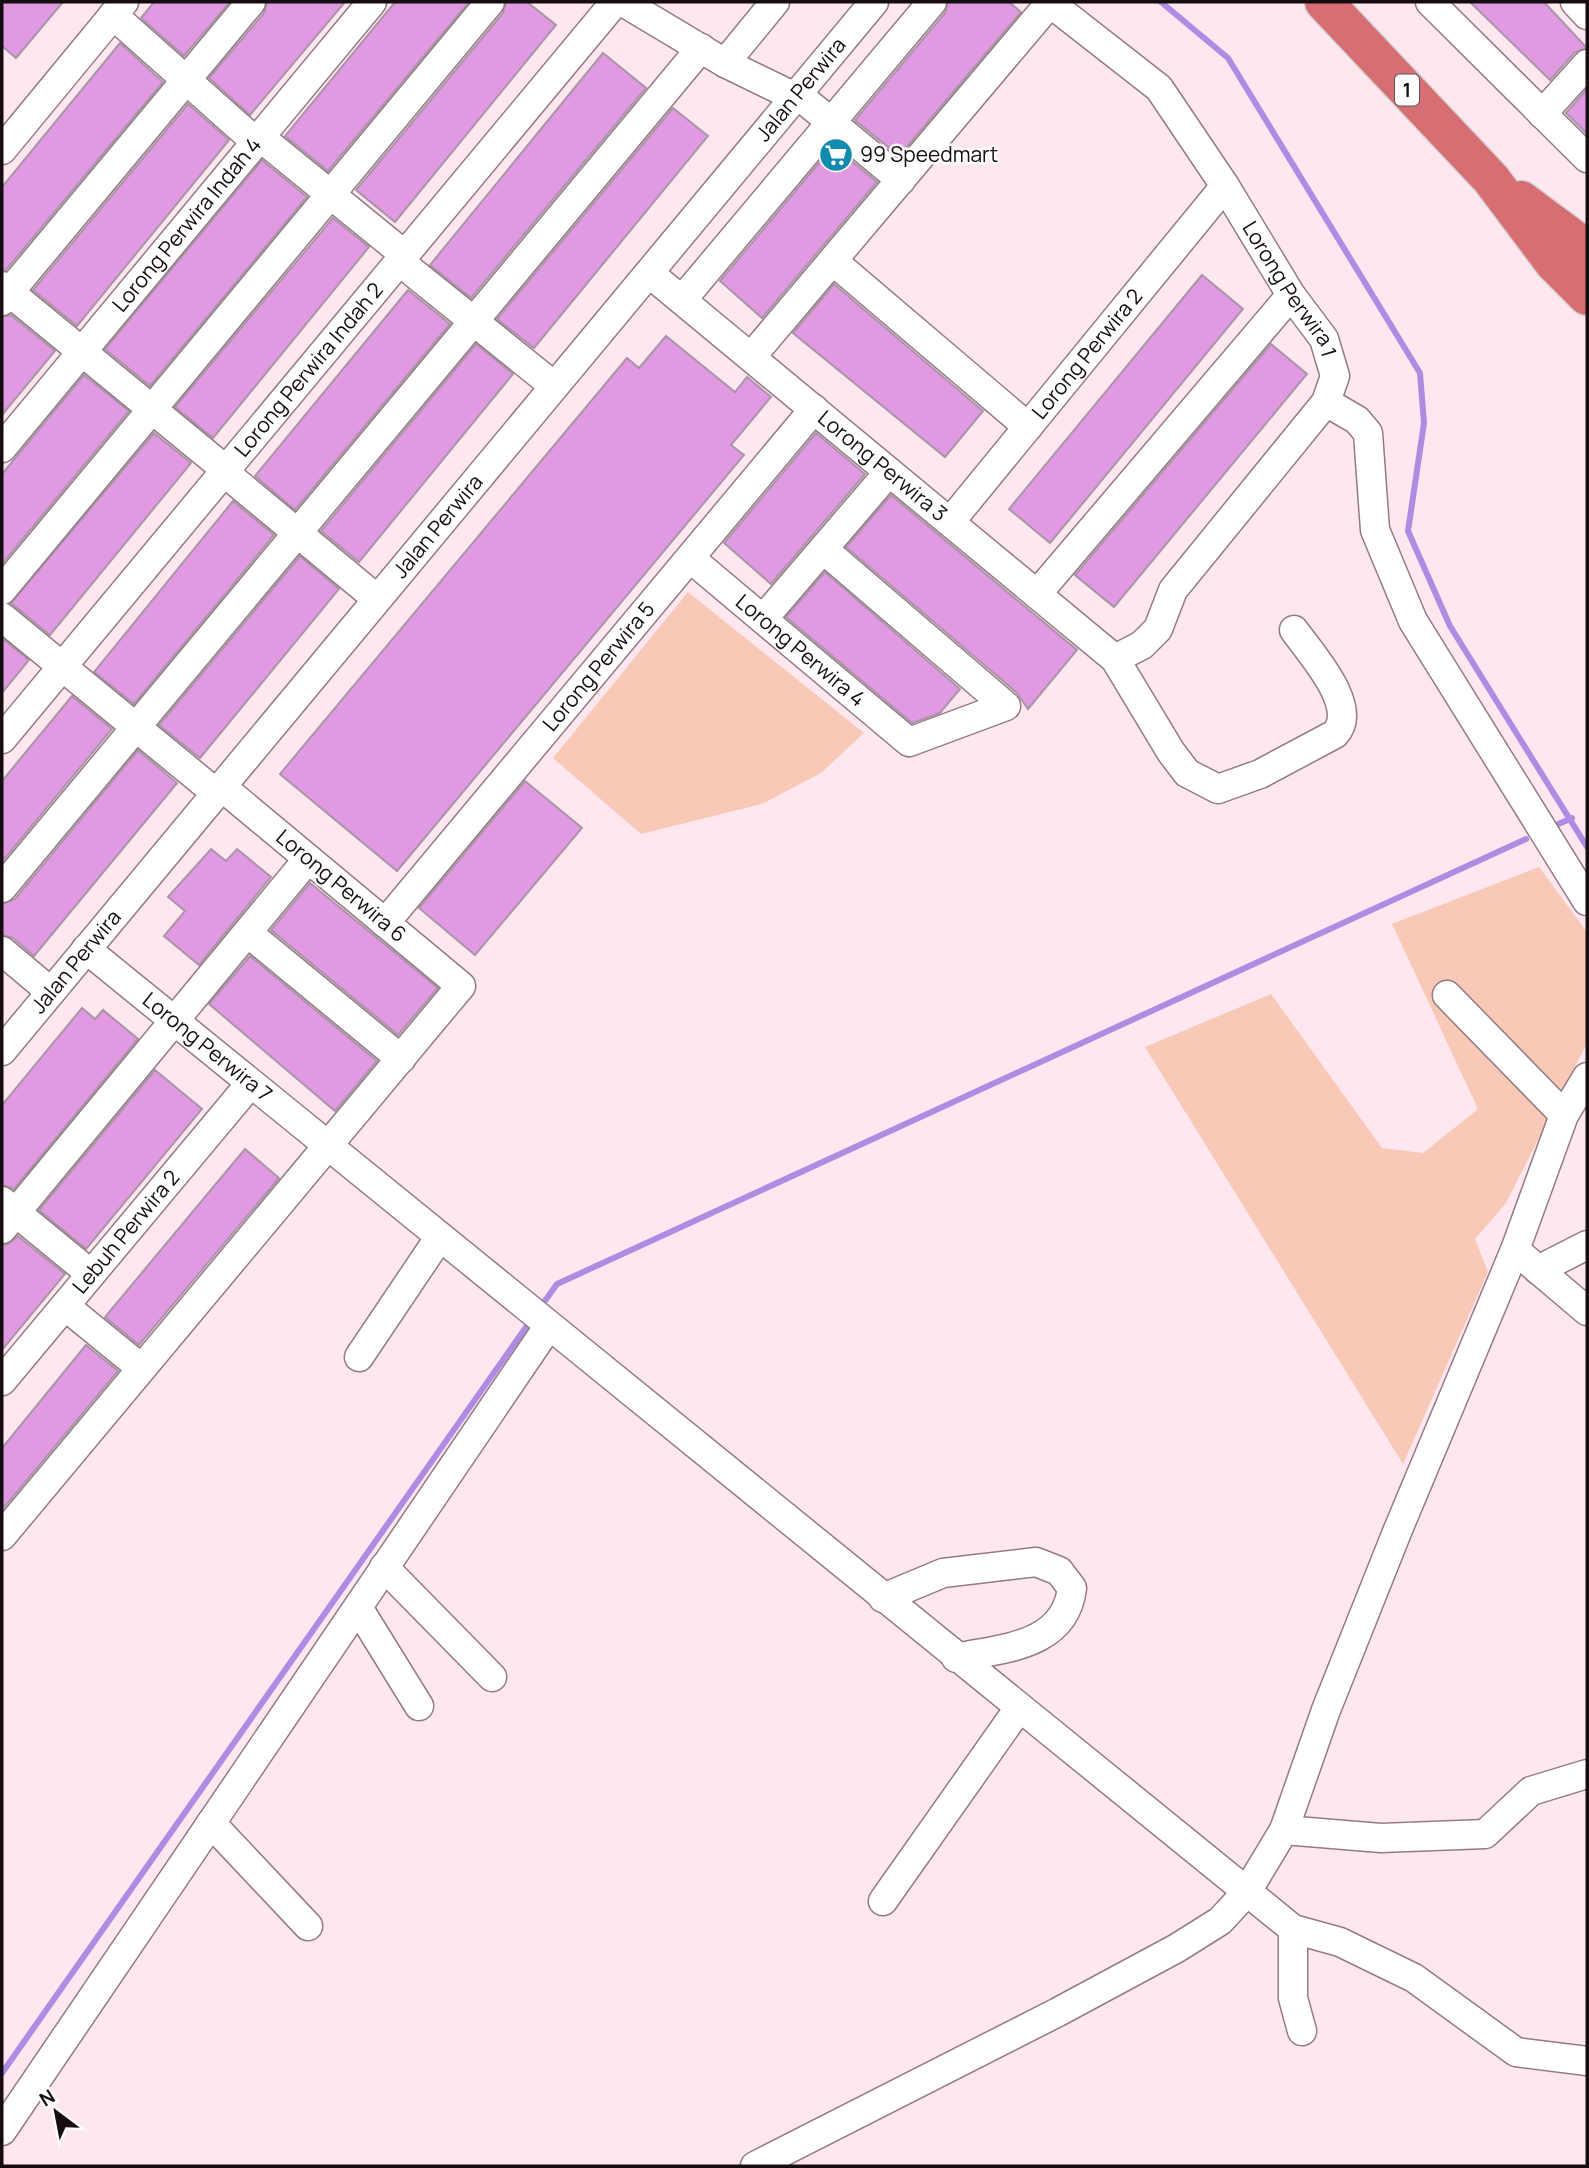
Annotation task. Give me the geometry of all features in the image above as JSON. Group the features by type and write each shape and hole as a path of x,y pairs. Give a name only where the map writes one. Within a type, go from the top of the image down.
{"highway":[{"name":"1","path":"1324,2 1491,178 1553,263 1587,296"},
{"name":"1","path":"1491,178 1587,249"}],"street":[{"path":"251,2 4,293 152,409 377,599"},
{"name":"Lorong Perwira Indah 4","path":"2,448 372,2"},
{"path":"2,590 490,2"},
{"name":"Lorong Perwira Indah 2","path":"2,739 615,2"},
{"path":"623,2 725,62 796,96 901,180"},
{"path":"725,62 775,2"},
{"name":"Jalan Perwira","path":"2,1051 874,2"},
{"path":"682,300 932,2"},
{"path":"751,358 1050,2"},
{"name":"Lorong Perwira 1","path":"1050,2 1159,88 1225,186 1291,295 1324,339 1333,361 1335,376 1326,402 1173,590 1158,629 1142,645 1115,659"},
{"path":"1430,2 1587,158"},
{"path":"1575,2 1587,15"},
{"path":"2,150 118,8 186,80 331,194 474,321 554,386"},
{"path":"2,888 701,48"},
{"path":"1542,114 1587,64"},
{"name":"Lorong Perwira 2","path":"950,522 1225,186"},
{"path":"832,261 1028,427"},
{"name":"Lorong Perwira 3","path":"649,273 1115,659 1171,752 1187,773 1202,783 1218,789 1260,774 1335,734 1341,727 1344,719 1335,690 1294,630"},
{"path":"1037,594 1291,295"},
{"path":"1326,402 1357,420 1368,433 1375,530 1413,621 1587,901"},
{"name":"Lorong Perwira 5","path":"386,923 814,409"},
{"path":"763,619 890,472"},
{"name":"Lorong Perwira 4","path":"690,558 909,742 1006,706 822,549"},
{"name":"Lorong Perwira 6","path":"2,617 136,727 308,859 461,986 401,1059"},
{"path":"91,1274 6,1214 175,1022 308,859"},
{"path":"4,1527 401,1059 248,933"},
{"name":"Lorong Perwira 7","path":"86,949 1293,1929"},
{"path":"2,951 51,992"},
{"path":"1447,995 1564,1115"},
{"path":"755,2166 1058,2012 1177,1948 1220,1921 1246,1893 1284,1830 1326,1710 1397,1532 1516,1250 1564,1115 1587,1077"},
{"name":"Lebuh Perwira 2","path":"2,1381 250,1084"},
{"path":"359,1357 439,1238"},
{"path":"1538,1270 1587,1245"},
{"path":"1516,1250 1587,1311"},
{"path":"65,1306 141,1368"},
{"path":"2,2132 359,1609 384,1567 546,1325"},
{"path":"883,1598 943,1573 1036,1562 1059,1571 1072,1588 1070,1605 1054,1627 1031,1643 956,1658"},
{"path":"384,1567 492,1677"},
{"path":"359,1609 419,1706"},
{"path":"883,1901 1018,1708"},
{"path":"1284,1830 1381,1838 1485,1833 1531,1791 1587,1774"},
{"path":"211,1823 308,1926"},
{"path":"1302,2031 1293,1998 1293,1929 1340,1942 1414,1978 1516,2052 1587,2061"}],"shaded area":[{"path":"688,592 864,733 821,773 762,804 641,834 553,758"},
{"path":"1539,867 1587,932 1587,1043 1506,1203 1475,1239 1488,1272 1403,1464 1145,1047 1271,994 1382,1148 1423,1153 1478,1109 1392,924"}],"building":[{"path":"2,2 63,2 16,58 2,46"},
{"path":"154,2 230,2 184,56 141,18"},
{"path":"267,2 345,2 250,115 209,78 264,13"},
{"path":"395,2 469,2 328,171 285,136"},
{"path":"506,2 527,2 556,25 395,222 356,190 503,13"},
{"path":"948,2 1009,2 1021,12 899,156 855,120 945,13"},
{"path":"1470,2 1544,2 1587,48 1575,52 1550,80"},
{"path":"120,43 163,82 6,270 2,270 2,187"},
{"path":"603,53 646,88 471,298 430,265"},
{"path":"1587,89 1587,134 1566,113"},
{"path":"188,104 229,140 77,326 33,290"},
{"path":"673,108 708,136 534,348 497,319"},
{"path":"833,146 877,182 762,318 720,281"},
{"path":"262,160 307,197 150,386 105,349"},
{"path":"333,218 369,247 213,438 175,407"},
{"path":"1202,275 1243,309 1050,543 1009,509"},
{"path":"834,284 983,411 945,457 793,333"},
{"path":"408,290 450,324 295,510 255,476"},
{"path":"11,315 55,351 2,415 2,317"},
{"path":"666,336 735,392 747,377 771,397 731,445 744,455 397,871 280,774 627,358 639,368"},
{"path":"476,344 513,374 359,562 321,531"},
{"path":"1271,344 1307,374 1114,607 1075,575"},
{"path":"84,375 129,411 2,564 2,474"},
{"path":"154,433 191,463 50,635 11,603"},
{"path":"816,433 865,474 771,584 724,543"},
{"path":"891,495 1077,650 1028,709 1017,693 846,547"},
{"path":"233,501 274,535 134,704 94,672"},
{"path":"300,556 339,589 200,758 159,725"},
{"path":"825,572 960,689 940,713 912,723 786,617"},
{"path":"2,638 29,660 2,693"},
{"path":"72,696 112,729 2,862 2,781"},
{"path":"138,750 177,783 34,956 13,938 2,935 2,904 15,899"},
{"path":"525,781 582,828 475,955 419,908"},
{"path":"211,849 226,861 237,849 271,877 199,965 164,936 185,911 168,897"},
{"path":"310,883 438,988 398,1035 271,930"},
{"path":"250,956 377,1061 335,1111 209,1004"},
{"path":"82,1008 95,1019 103,1010 138,1039 14,1189 2,1185 2,1105"},
{"path":"155,1070 202,1109 86,1249 39,1210"},
{"path":"245,1149 279,1178 139,1345 105,1317"},
{"path":"18,1236 65,1274 2,1350 2,1245"},
{"path":"86,1345 118,1371 2,1510 2,1448"}],"waterway":[{"path":"1161,2 1228,58 1420,373 1424,423 1408,531 1450,626 1587,847"},
{"path":"1554,826 1572,818"},
{"path":"539,1309 557,1284 1526,839"},
{"path":"2,2073 531,1320"}],"place":[{"name":"99 Speedmart","path":"836,155"}]}
